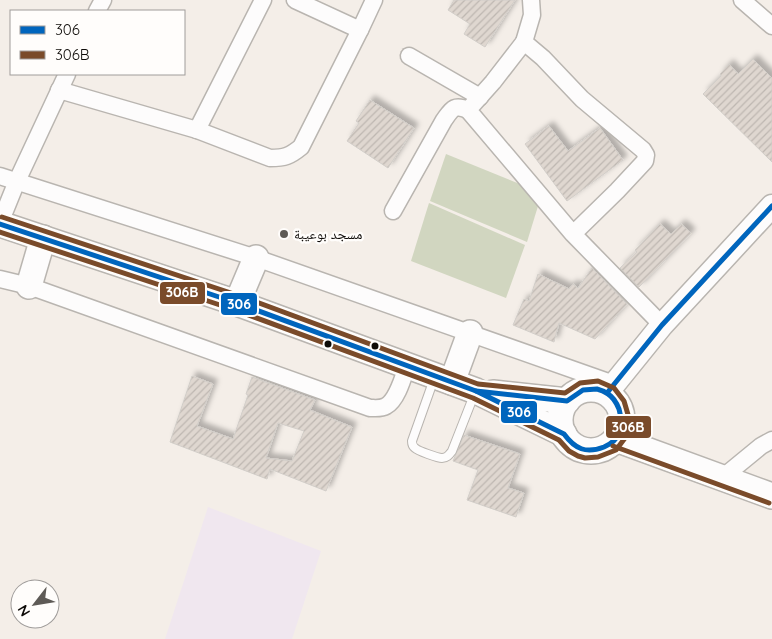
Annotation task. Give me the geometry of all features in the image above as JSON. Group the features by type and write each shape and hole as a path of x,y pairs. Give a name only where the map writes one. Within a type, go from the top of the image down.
{"main road":[{"path":"0,224 237,303 476,391 564,434"},
{"path":"30,286 42,238"},
{"path":"237,303 256,258"},
{"path":"443,379 470,333"},
{"path":"611,388 622,414 622,423 616,439 610,445 593,451 576,447 564,434 561,426 562,408 573,394 581,390 611,388"},
{"path":"476,391 567,401"},
{"path":"616,439 772,496"}],"street":[{"path":"197,130 263,0"},
{"path":"295,0 360,30"},
{"path":"59,90 197,130 270,158 282,158 292,154 301,146 374,0"},
{"path":"468,110 524,42 532,16 531,0"},
{"path":"742,0 772,26"},
{"path":"524,42 543,58 582,99 643,150 646,155 645,161 574,234"},
{"path":"409,56 480,97"},
{"path":"0,224 17,181 66,75"},
{"path":"393,211 451,109 462,107 468,110 574,234 662,325"},
{"path":"0,176 256,258 470,333 611,388 662,325 772,206"},
{"path":"0,279 30,286 370,408 387,406 395,398 407,366"},
{"path":"722,478 761,446 772,440"}],"lane":[{"path":"443,379 412,441 419,451 445,458 452,451 476,391"}],"shaded area":[{"path":"208,507 321,551 292,639 165,639"}],"green space":[{"path":"446,154 542,193 527,242 430,201"},
{"path":"429,203 525,245 506,298 411,261"}],"building":[{"path":"454,0 515,0 485,47 464,34 470,24 448,10"},
{"path":"753,59 772,78 772,162 703,94 721,76 720,74 729,64 738,74"},
{"path":"370,100 414,128 388,168 347,141 359,123 356,121"},
{"path":"549,126 568,151 600,128 623,160 567,201 525,144"},
{"path":"660,224 671,234 681,224 691,233 639,287 620,268 637,252 635,250"},
{"path":"592,268 627,304 595,339 559,323 554,342 513,325 524,299 529,301 538,274 569,289 573,284 578,288"},
{"path":"192,376 213,384 197,426 233,439 252,377 315,400 310,410 352,427 326,491 270,469 267,479 170,442","holes":["278,423 304,431 292,461 266,458"]},
{"path":"464,435 520,454 508,488 524,493 516,517 467,500 478,470 453,461"}],"transit line":[{"name":"306","path":"607,393 662,325 772,206"},
{"name":"306B","path":"0,232 235,310 473,398 559,440 569,451 578,456 585,458 598,457 616,450 628,434 629,418 624,401 614,388 598,381 580,383 565,393 478,384 240,296 2,217"},
{"name":"306","path":"0,224 237,303 476,391"},
{"name":"306","path":"597,389 608,394 615,401 620,412 621,426 619,435 611,443 592,450 577,447 564,434 476,391 567,401 583,390 597,389"},
{"name":"306B","path":"613,446 769,503"}],"place":[{"name":"مسجد بوعيبة","path":"284,234"}]}
